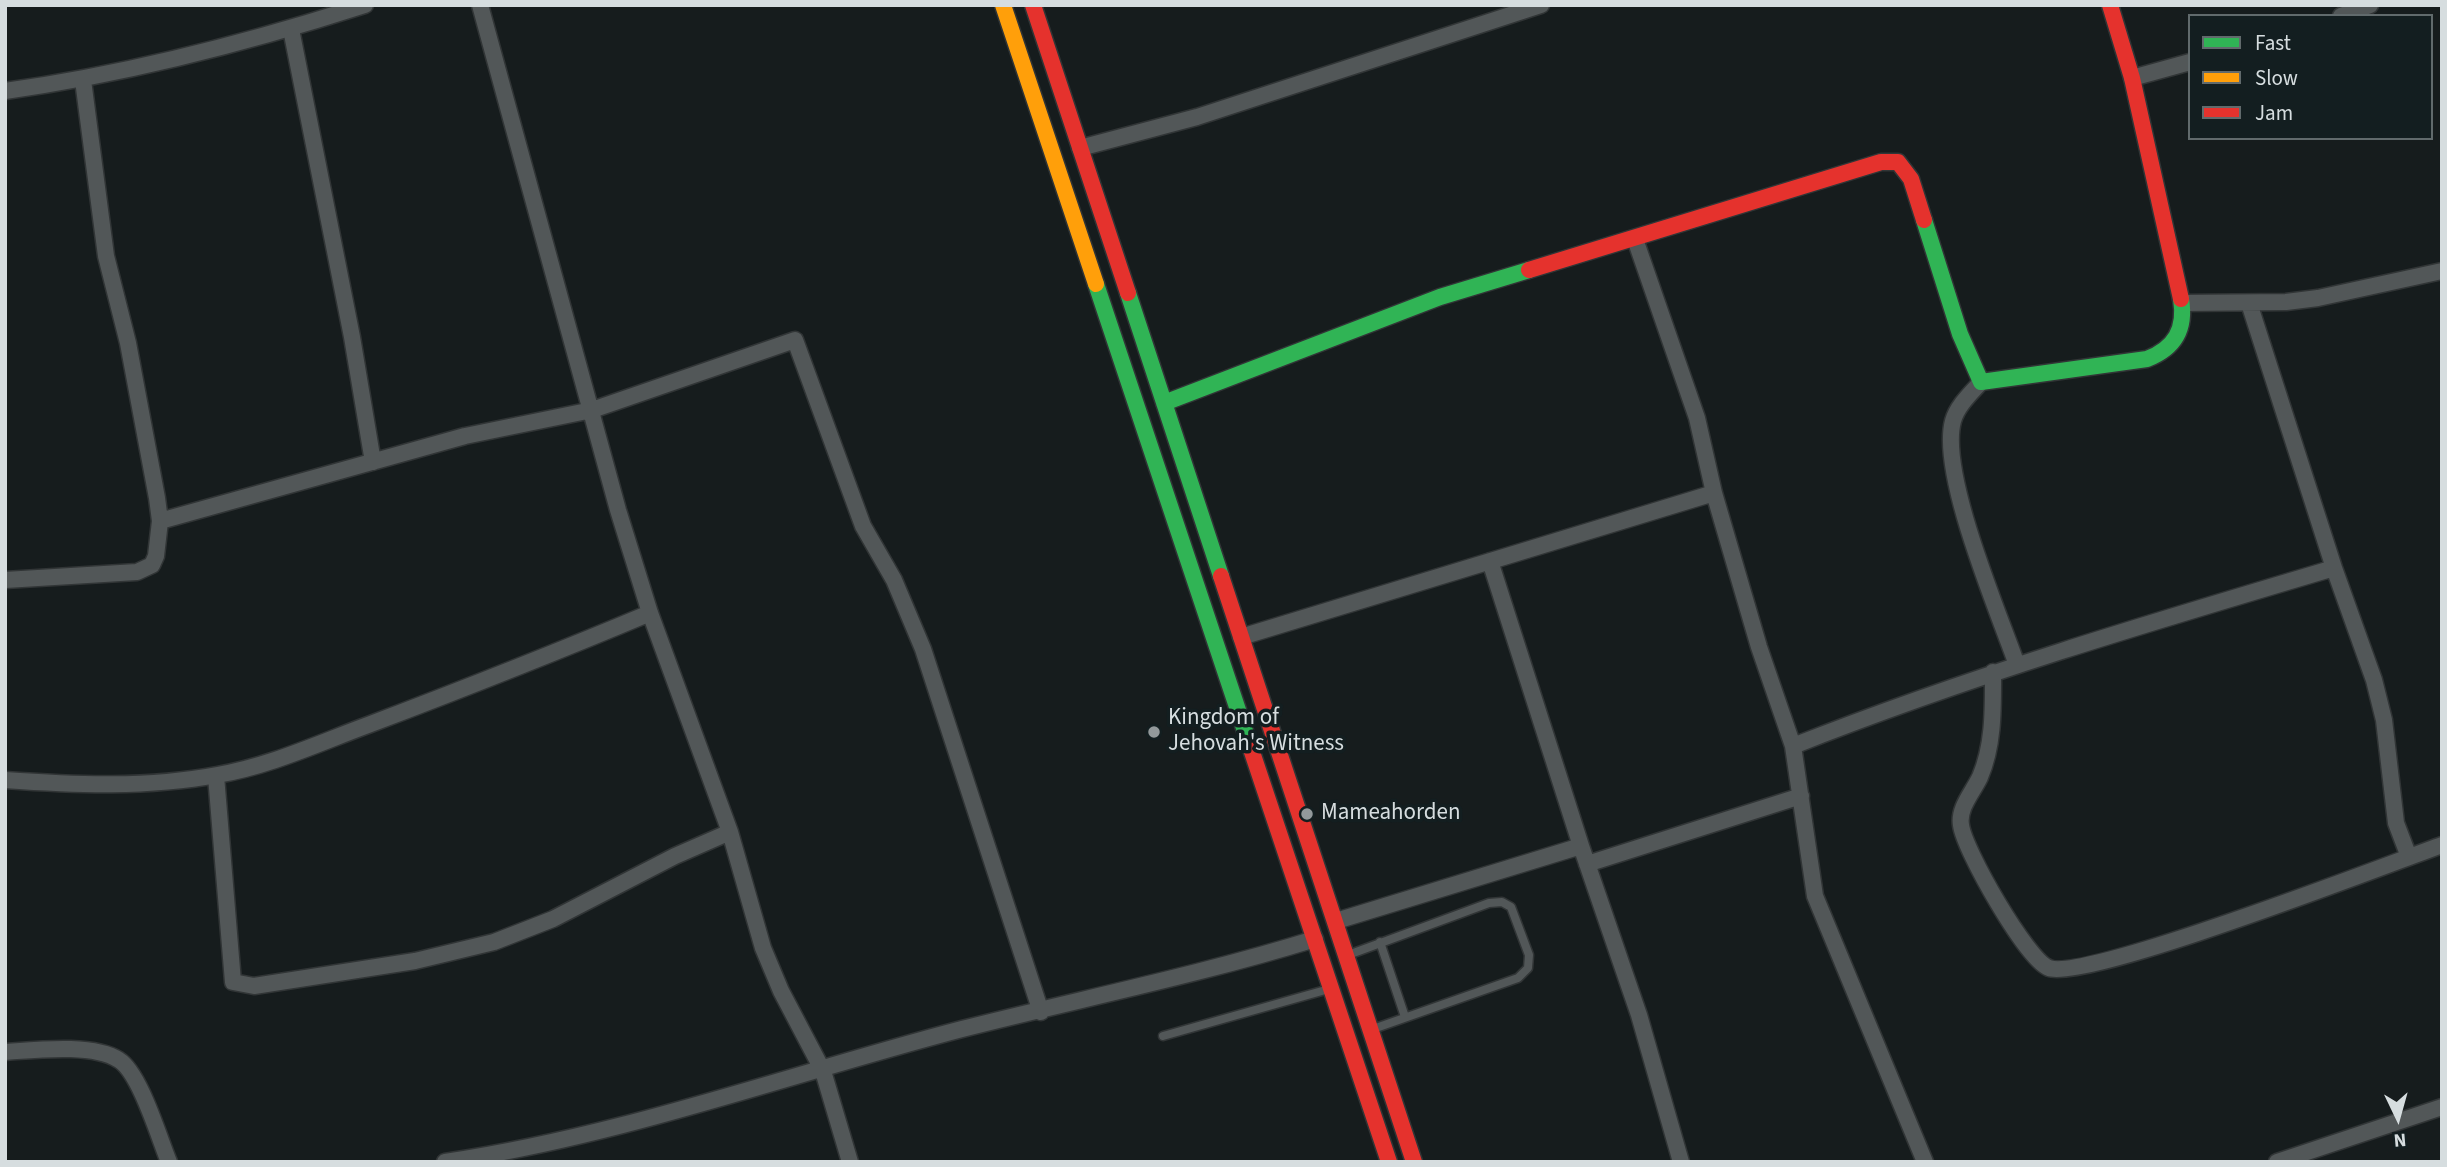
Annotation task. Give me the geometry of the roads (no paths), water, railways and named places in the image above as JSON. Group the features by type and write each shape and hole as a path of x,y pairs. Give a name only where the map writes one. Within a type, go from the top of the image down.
{"street":[{"path":"5,92 83,80 213,51 365,5"},
{"path":"480,5 618,510 650,613 730,832 763,948 781,991 823,1071 849,1162"},
{"path":"1003,5 1389,1162"},
{"path":"1033,5 1414,1162"},
{"path":"1080,148 1197,117 1541,5"},
{"path":"2017,665 1966,518 1952,461 1950,438 1954,418 1981,382 2133,361 2163,353 2178,340 2181,330 2182,303 2132,78 2110,5"},
{"path":"2347,14 2370,5"},
{"path":"291,29 352,338 373,462"},
{"path":"2132,78 2188,63"},
{"path":"5,580 145,570 152,565 156,556 160,521 128,342 106,256 83,80"},
{"path":"1164,403 1440,297 1635,239 1863,165 1898,162 1918,196 1949,302 1981,382"},
{"path":"1635,239 1697,418 1714,493 1759,647 1793,746 1815,896 1925,1162"},
{"path":"2182,303 2249,303 2318,298 2442,271"},
{"path":"2249,303 2334,568 2374,680 2384,720 2396,823 2409,856"},
{"path":"160,521 465,436 592,410 795,340 863,526 894,580 923,649 1041,1012"},
{"path":"1241,637 1714,493"},
{"path":"1490,561 1581,846 1639,1015 1681,1162"},
{"path":"1793,746 1888,708 2017,665 2334,568"},
{"path":"5,780 69,785 134,783 216,776 265,765 502,675 650,613"},
{"path":"1993,673 1990,748 1980,776 1963,809 1960,824 1972,856 2001,907 2030,951 2046,968 2060,971 2134,954 2442,845"},
{"path":"216,776 233,982 254,986 404,963 494,942 553,919 675,856 730,832"},
{"path":"1587,864 1801,796"},
{"path":"1336,921 1581,846"},
{"path":"445,1162 629,1122 823,1071 963,1029 1210,970 1315,939"},
{"path":"5,1052 70,1050 98,1053 120,1060 136,1083 169,1162"},
{"path":"2277,1162 2442,1107"}],"lane":[{"path":"1348,955 1489,903 1502,902 1511,907 1529,955 1528,968 1518,978 1371,1030"},
{"path":"1380,942 1405,1017"},
{"path":"1163,1036 1331,988"}],"place":[{"name":"Kingdom of Jehovah's Witness","path":"1154,732"},
{"name":"Mameahorden","path":"1307,814"}]}
